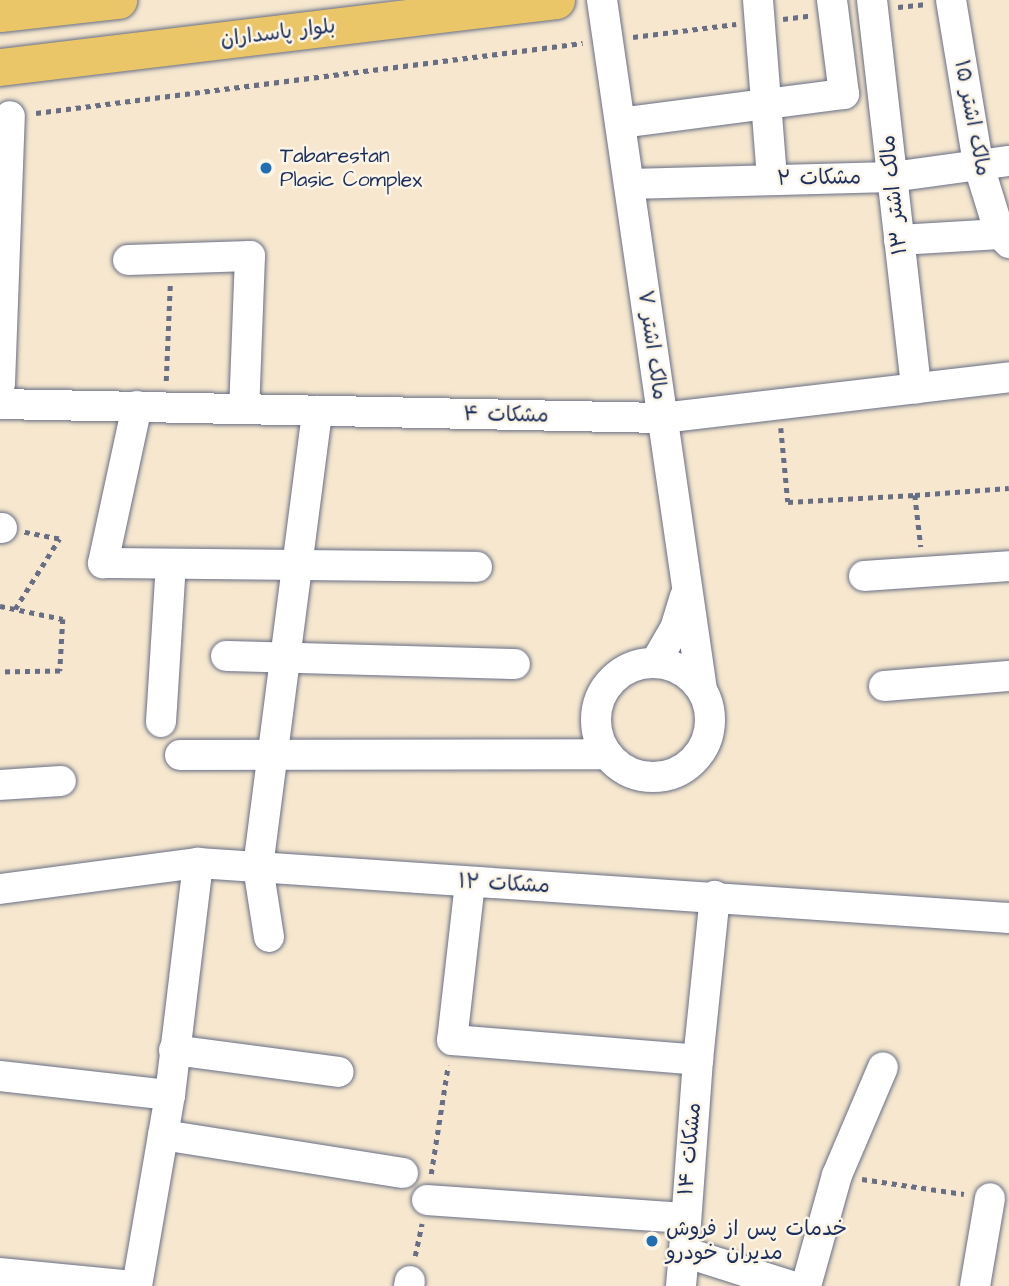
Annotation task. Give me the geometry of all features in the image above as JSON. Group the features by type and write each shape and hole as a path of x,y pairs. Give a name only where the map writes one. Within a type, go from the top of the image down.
{"main road":[{"path":"0,13 118,0"},
{"name":"بلوار پاسداران","path":"0,67 556,0"}],"street":[{"name":"مالک اشتر ۷","path":"602,0 685,596 702,690"},
{"name":"مالک اشتر ۱۵","path":"951,1 978,163 1004,239"},
{"name":"مالک اشتر ۱۳","path":"873,5 916,389"},
{"path":"620,123 764,102 844,94 833,7"},
{"path":"758,11 772,179"},
{"path":"0,384 10,116"},
{"name":"مشکات ۲","path":"629,184 892,177 978,163 1009,161"},
{"path":"899,240 1004,239"},
{"path":"128,260 250,257 244,409"},
{"name":"مشکات ۴","path":"0,404 662,418 1009,377"},
{"path":"151,406 103,564 477,567"},
{"path":"269,937 258,867 276,756 317,411"},
{"path":"161,722 171,564"},
{"path":"864,576 1009,566"},
{"path":"655,663 675,629 685,596"},
{"path":"226,656 515,664"},
{"path":"655,663 682,671 702,690 709,708 705,745 679,771 643,777 625,771 606,754 594,724 604,688 635,665 655,663"},
{"path":"884,686 1009,676"},
{"path":"180,755 606,754"},
{"path":"0,785 61,781"},
{"path":"0,1273 135,1286 170,1095 198,863"},
{"name":"مشکات ۱۲","path":"0,889 198,863 1009,918"},
{"path":"470,883 452,1040 698,1060"},
{"name":"مشکات ۱۴","path":"681,1286 683,1217 715,896"},
{"path":"174,1050 339,1072"},
{"path":"806,1286 837,1175 883,1067"},
{"path":"0,1076 170,1095"},
{"path":"163,1135 403,1173"},
{"path":"975,1286 990,1198"},
{"path":"427,1200 683,1217"},
{"path":"684,1252 791,1286"}],"path":[{"path":"873,5 951,1"},
{"path":"10,116 608,40 758,11 833,7"},
{"path":"151,406 171,259"},
{"path":"779,405 788,502 1009,488"},
{"path":"915,495 924,572"},
{"path":"1,528 59,539 15,609"},
{"path":"0,606 63,619 60,671 0,672"},
{"path":"410,1284 427,1200 452,1040"},
{"path":"837,1175 990,1198"}],"place":[{"name":"Tabarestan Plasic Complex","path":"266,168"},
{"name":"خدمات پس از فروش مدیران خودرو","path":"652,1241"}]}
